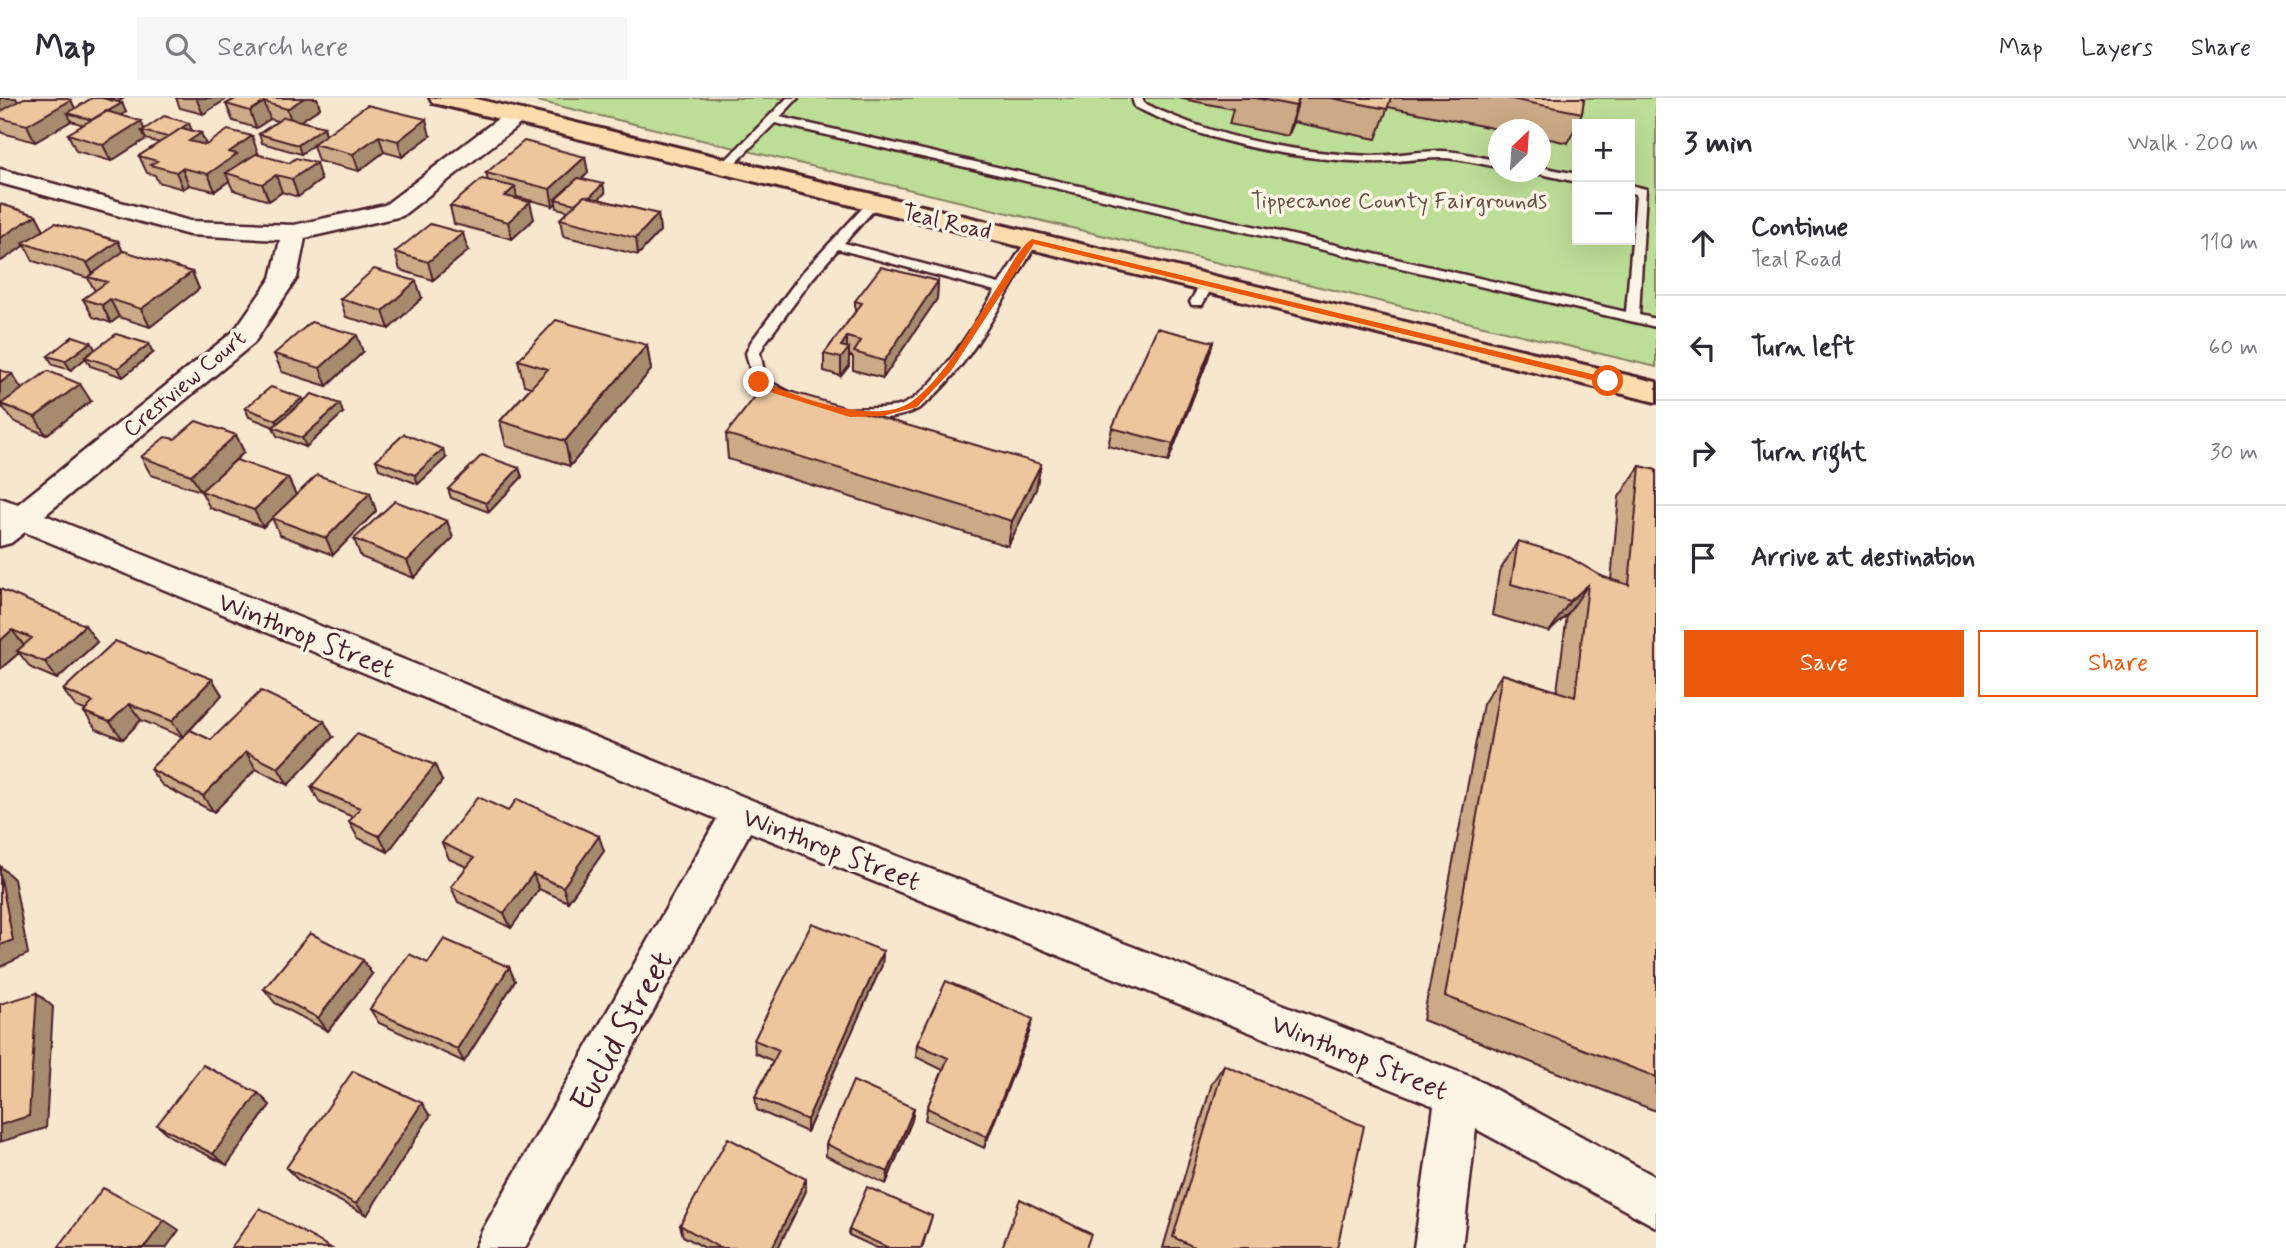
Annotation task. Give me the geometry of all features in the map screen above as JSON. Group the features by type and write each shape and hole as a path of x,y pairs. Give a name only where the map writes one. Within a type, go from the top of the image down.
{"main road":[{"name":"Teal Road","path":"442,98 1032,241 1202,293 1656,392"}],"street":[{"path":"0,176 189,228 294,233 393,211 516,116"},
{"name":"Crestview Court","path":"7,521 244,337 284,278 294,233"},
{"name":"Winthrop Street","path":"7,521 1458,1094 1656,1203"},
{"name":"Euclid Street","path":"499,1248 741,812"},
{"path":"1438,1248 1458,1094"}],"lane":[{"path":"725,167 793,98"},
{"path":"1137,98 1139,105 1188,128 1313,155 1374,159 1449,155 1488,162"},
{"path":"774,119 1656,323"},
{"path":"1551,172 1572,177"},
{"path":"1632,317 1636,190 1656,192"},
{"path":"801,399 759,382 753,353 776,317 874,203"},
{"path":"838,410 850,414 883,413 913,405 948,369 1032,241"},
{"path":"836,245 1001,289"}],"green space":[{"name":"Tippecanoe County Fairgrounds","path":"525,98 1656,98 1656,367"}],"building":[{"path":"24,98 71,100 27,125 0,118 0,112"},
{"path":"92,98 122,103 92,120 68,113"},
{"path":"237,98 304,98 287,109 264,102 250,111 226,104"},
{"path":"1255,98 1299,98 1296,106"},
{"path":"1331,98 1391,98 1387,109"},
{"path":"1506,98 1584,98 1582,113"},
{"path":"367,105 426,119 398,141 379,136 353,154 313,144"},
{"path":"106,111 141,121 103,145 68,134"},
{"path":"164,116 189,123 168,137 142,131"},
{"path":"284,117 324,127 298,145 259,134"},
{"path":"182,128 201,133 189,141 206,145 228,130 252,136 229,152 237,154 208,174 182,168 176,172 150,165 157,161 139,156"},
{"path":"524,141 585,157 550,189 486,173"},
{"path":"256,154 289,163 296,158 316,163 292,179 276,175 262,184 226,173"},
{"path":"578,178 603,184 590,197 584,196 575,204 555,199"},
{"path":"482,179 515,187 505,196 530,202 508,222 450,206"},
{"path":"584,196 658,214 636,238 560,219"},
{"path":"0,204 36,215 0,238"},
{"path":"55,223 118,241 87,263 23,243"},
{"path":"430,224 463,233 428,262 395,252"},
{"path":"124,251 192,272 141,309 110,299 102,305 83,299 107,282 88,277"},
{"path":"881,267 938,281 884,361 854,352 861,341 847,337 841,346 849,348 841,358 824,354 862,303 855,301"},
{"path":"374,269 416,281 383,311 340,299"},
{"path":"556,320 647,345 565,441 500,421 548,369 518,360"},
{"path":"311,322 357,335 320,368 274,354"},
{"path":"1157,328 1213,342 1173,444 1112,428"},
{"path":"116,334 149,344 118,368 85,357"},
{"path":"73,336 91,342 65,361 48,356"},
{"path":"0,370 12,374 0,383"},
{"path":"48,371 80,384 35,417 1,404"},
{"path":"765,384 1041,464 1012,521 726,434"},
{"path":"271,387 302,398 276,420 245,408"},
{"path":"312,394 340,404 302,438 273,427"},
{"path":"196,421 236,435 191,475 141,457 165,437 175,439"},
{"path":"404,434 443,449 415,475 376,460"},
{"path":"482,455 519,468 486,503 448,489"},
{"path":"236,460 288,478 254,510 201,491"},
{"path":"1640,466 1656,470 1656,1077 1445,996 1502,674 1575,697 1588,585 1570,601 1511,584 1518,541 1565,555 1603,577 1629,585"},
{"path":"317,475 370,493 326,538 272,518"},
{"path":"395,501 447,521 407,561 354,539"},
{"path":"0,589 85,625 45,662 17,651 32,638 12,630 0,641"},
{"path":"115,641 212,679 172,721 129,704 110,722 84,712 93,702 63,690"},
{"path":"261,691 324,721 278,768 246,752 203,796 150,769 190,730 211,740"},
{"path":"357,734 435,765 379,836 349,822 360,808 311,787"},
{"path":"478,797 508,811 517,799 599,836 563,887 533,874 504,913 451,887 474,858 442,843"},
{"path":"0,874 13,940 0,945"},
{"path":"812,923 883,951 807,1120 755,1097 779,1050 754,1040"},
{"path":"310,933 363,960 318,1018 264,989"},
{"path":"444,939 509,967 457,1049 370,1009 409,954 428,963"},
{"path":"946,981 1033,1019 987,1137 927,1108 948,1058 917,1044"},
{"path":"37,993 29,1116 0,1125 0,1004"},
{"path":"203,1065 258,1093 213,1154 157,1125"},
{"path":"1224,1065 1364,1126 1337,1248 1196,1248 1173,1237"},
{"path":"353,1071 422,1103 356,1204 286,1168"},
{"path":"853,1081 914,1108 888,1172 826,1144"},
{"path":"728,1138 806,1179 772,1248 720,1248 680,1225"},
{"path":"867,1187 932,1216 921,1248 889,1248 849,1230"},
{"path":"103,1188 164,1220 144,1248 58,1248"},
{"path":"1020,1199 1091,1234 1086,1248 1002,1248"},
{"path":"260,1208 331,1248 231,1248"}],"route":[{"path":"759,382 776,391 850,414 883,413 913,405 948,369 1032,241 1608,381"}]}
